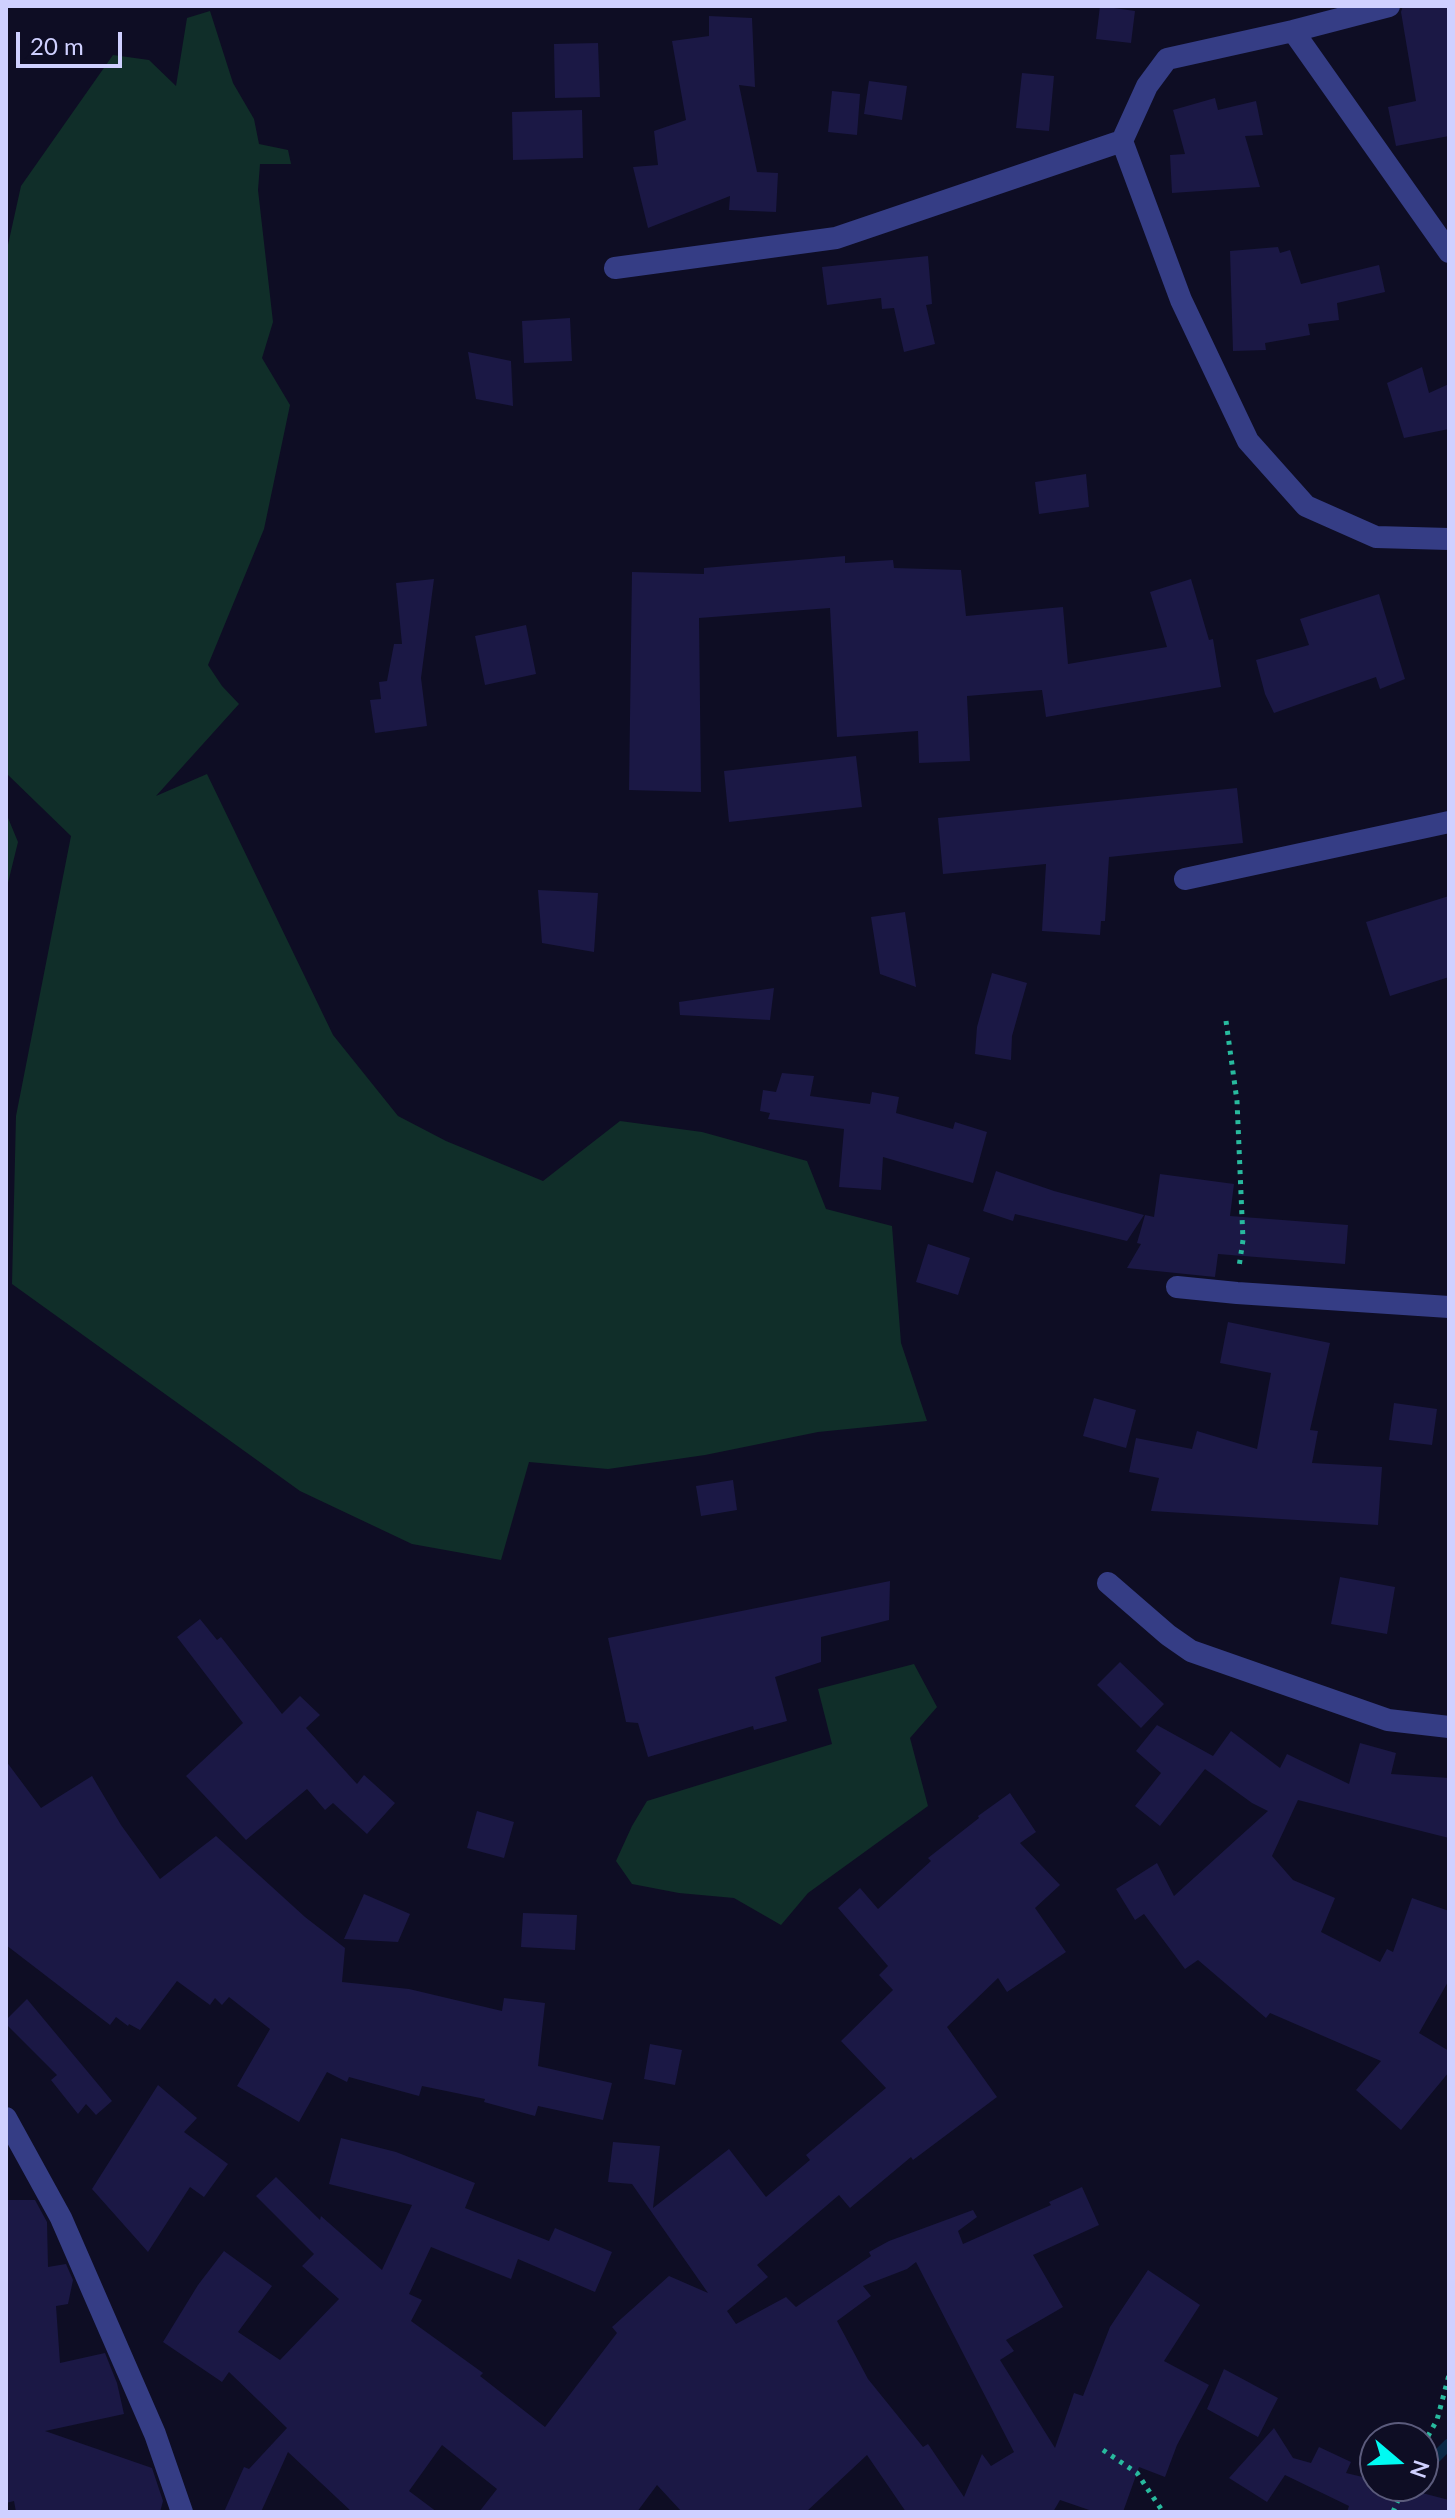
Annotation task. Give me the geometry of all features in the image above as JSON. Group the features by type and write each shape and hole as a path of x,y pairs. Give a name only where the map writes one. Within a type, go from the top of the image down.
{"street":[{"path":"1389,6 1167,59 1147,86 1122,141 1181,300 1248,441 1306,506 1376,537 1449,539"},
{"path":"1293,31 1449,252"},
{"path":"615,268 836,238 1122,141"},
{"path":"1185,879 1449,822"},
{"path":"1177,1287 1449,1307"},
{"path":"1108,1583 1191,1651 1388,1720 1449,1727"},
{"path":"6,2118 61,2218 155,2434 182,2512"}],"path":[{"path":"1226,1021 1237,1101 1243,1240 1237,1293"},
{"path":"1436,2422 1449,2375"},
{"path":"1103,2450 1137,2473 1163,2512"}],"green space":[{"path":"210,11 233,83 254,119 259,144 288,150 291,164 260,164 258,190 273,322 262,358 290,405 264,529 208,665 239,704 156,796 207,774 333,1035 398,1116 446,1141 543,1181 620,1121 702,1132 807,1161 826,1209 892,1226 901,1343 927,1421 818,1432 705,1455 608,1469 529,1462 501,1560 412,1544 300,1491 12,1284 16,1116 71,836 6,773 6,254 21,186 113,55 149,60 176,86 187,18"},
{"path":"6,813 18,842 6,891"},
{"path":"914,1664 937,1707 910,1738 928,1806 808,1893 781,1925 734,1898 679,1893 632,1884 616,1861 647,1801 832,1744 818,1689"}],"building":[{"path":"1100,6 1135,11 1131,43 1096,39"},
{"path":"1403,6 1447,6 1449,136 1396,146 1388,107 1416,101 1401,12"},
{"path":"709,16 752,18 755,87 739,85 757,172 778,173 776,212 729,210 730,196 648,228 633,167 658,165 654,131 686,120 672,41 709,36"},
{"path":"598,43 600,97 555,98 554,44"},
{"path":"1022,73 1054,76 1049,131 1016,128"},
{"path":"869,81 907,86 902,120 864,114"},
{"path":"832,91 860,94 857,135 828,132"},
{"path":"1215,98 1218,110 1256,101 1263,135 1245,136 1260,187 1172,193 1170,155 1185,154 1173,110"},
{"path":"582,110 583,158 513,160 512,112"},
{"path":"1278,247 1280,253 1290,250 1301,284 1379,265 1385,292 1337,303 1339,320 1308,324 1310,335 1265,343 1266,350 1233,351 1230,251"},
{"path":"928,256 932,304 926,305 935,344 904,352 894,308 882,309 881,298 827,305 822,267"},
{"path":"570,318 572,361 524,363 522,321"},
{"path":"468,352 511,361 513,406 476,399"},
{"path":"1422,367 1429,393 1449,384 1449,429 1404,438 1387,383"},
{"path":"1086,474 1089,507 1039,514 1035,482"},
{"path":"845,556 845,563 893,560 894,568 961,570 966,616 1063,607 1068,664 1167,647 1150,592 1191,579 1209,640 1213,639 1221,687 1046,717 1042,690 967,696 970,761 919,763 918,731 837,737 830,608 699,618 701,792 629,790 632,572 704,574 704,568"},
{"path":"434,579 421,678 427,726 375,733 370,700 381,699 379,682 387,681 394,644 402,644 396,583"},
{"path":"1379,594 1405,679 1380,689 1376,677 1274,713 1265,694 1256,660 1309,645 1300,619"},
{"path":"526,625 536,674 485,685 475,636"},
{"path":"856,756 862,807 729,822 724,771"},
{"path":"1237,788 1243,843 1109,857 1105,921 1101,921 1100,935 1042,931 1046,864 943,874 938,818"},
{"path":"538,890 598,893 594,952 542,943"},
{"path":"1449,896 1449,977 1390,996 1366,922"},
{"path":"905,912 916,987 880,974 871,917"},
{"path":"992,973 1027,983 1012,1036 1011,1060 975,1054 977,1027"},
{"path":"774,988 770,1020 680,1015 679,1002"},
{"path":"782,1073 814,1076 810,1096 870,1104 872,1092 899,1097 896,1113 953,1129 955,1122 987,1132 973,1183 883,1157 881,1190 839,1187 844,1129 768,1119 770,1113 760,1111 763,1090 776,1092"},
{"path":"996,1171 1054,1191 1144,1215 1127,1241 1015,1214 1013,1221 983,1211"},
{"path":"1160,1174 1234,1184 1230,1216 1348,1225 1345,1264 1218,1254 1215,1277 1127,1268 1141,1244 1137,1243 1145,1215 1154,1217"},
{"path":"928,1244 970,1258 958,1295 916,1282"},
{"path":"1228,1322 1330,1343 1310,1430 1318,1431 1312,1463 1382,1467 1378,1525 1151,1511 1159,1478 1129,1472 1136,1438 1192,1449 1197,1431 1257,1449 1271,1373 1220,1363"},
{"path":"1094,1398 1136,1410 1126,1448 1083,1436"},
{"path":"1394,1403 1437,1409 1432,1445 1389,1440"},
{"path":"733,1480 737,1510 701,1516 696,1486"},
{"path":"1340,1577 1395,1587 1387,1634 1331,1624"},
{"path":"890,1581 889,1620 821,1637 821,1662 775,1677 787,1721 754,1730 753,1726 648,1757 638,1723 626,1722 608,1638"},
{"path":"200,1619 217,1640 221,1637 282,1714 300,1696 320,1715 306,1728 357,1784 364,1775 395,1803 367,1834 333,1803 325,1810 307,1789 246,1840 186,1776 243,1723 177,1637"},
{"path":"1120,1662 1164,1704 1141,1728 1097,1685"},
{"path":"1157,1725 1213,1756 1231,1731 1280,1768 1287,1754 1349,1784 1360,1743 1396,1753 1391,1774 1449,1778 1449,1838 1298,1800 1272,1856 1293,1880 1335,1898 1321,1932 1380,1962 1387,1949 1393,1952 1412,1898 1449,1911 1449,1980 1419,2033 1449,2051 1449,2072 1401,2130 1356,2090 1381,2061 1270,2013 1266,2018 1198,1960 1185,1969 1144,1914 1135,1920 1116,1889 1157,1863 1174,1896 1268,1811 1205,1769 1160,1826 1135,1806 1161,1773 1136,1751"},
{"path":"6,1761 41,1808 92,1776 121,1825 160,1879 216,1836 305,1917 345,1948 342,1982 409,1989 502,2011 504,1998 545,2003 538,2066 612,2083 603,2120 538,2106 535,2116 484,2102 485,2099 422,2086 419,2096 349,2077 347,2082 327,2072 299,2122 237,2086 270,2029 229,1997 222,2005 215,1998 210,2005 177,1981 140,2030 116,2017 110,2025 6,1945"},
{"path":"1010,1793 1036,1832 1020,1843 1060,1885 1035,1908 1066,1952 1007,1992 998,1978 947,2027 997,2097 913,2160 911,2157 850,2208 839,2195 757,2265 768,2277 727,2311 736,2324 786,2297 796,2307 871,2256 869,2252 889,2241 973,2210 977,2217 958,2231 963,2244 1051,2205 1049,2202 1082,2187 1099,2225 1033,2255 1063,2307 1006,2340 1014,2351 1000,2360 1055,2448 1074,2393 1083,2396 1110,2327 1148,2270 1200,2305 1164,2361 1209,2385 1177,2445 1165,2477 1139,2467 1123,2512 1095,2512 1060,2500 1053,2512 906,2512 867,2455 806,2512 682,2512 657,2485 637,2512 479,2512 497,2489 442,2445 409,2491 437,2512 352,2512 288,2452 261,2512 224,2512 244,2467 249,2469 287,2428 229,2372 222,2382 163,2342 198,2285 224,2251 272,2286 238,2332 280,2360 339,2299 302,2266 314,2254 256,2196 276,2177 320,2220 321,2216 382,2270 412,2205 329,2184 341,2138 396,2152 475,2183 465,2208 549,2241 555,2228 612,2252 595,2292 518,2259 511,2279 431,2247 409,2294 422,2300 411,2321 483,2373 480,2376 545,2427 617,2333 612,2327 669,2276 708,2293 632,2184 608,2182 613,2142 660,2146 653,2208 729,2149 766,2197 810,2160 806,2155 886,2088 841,2041 893,1990 879,1975 888,1966 838,1908 860,1888 878,1909 931,1861 928,1858","holes":["916,2262 1014,2452 991,2466 982,2454 964,2497 928,2444 923,2447 868,2379 837,2321 871,2296 863,2286 907,2269"]},
{"path":"477,1811 514,1822 504,1858 467,1848"},
{"path":"364,1894 410,1914 398,1942 344,1939"},
{"path":"523,1913 577,1915 575,1950 521,1947"},
{"path":"27,1999 112,2101 96,2115 86,2104 78,2114 51,2080 57,2075 6,2024 6,2020"},
{"path":"650,2044 682,2050 675,2085 644,2079"},
{"path":"158,2085 197,2118 184,2132 228,2164 204,2197 190,2187 148,2252 92,2189"},
{"path":"6,2200 35,2200 47,2222 48,2267 66,2264 73,2280 68,2304 56,2306 60,2363 105,2353 117,2383 124,2414 45,2431 152,2468 163,2501 160,2512 16,2512 14,2501 6,2503"},
{"path":"1224,2369 1278,2398 1258,2437 1207,2409"},
{"path":"1274,2428 1293,2458 1311,2463 1319,2447 1351,2462 1346,2473 1359,2476 1359,2502 1439,2502 1439,2497 1449,2500 1449,2512 1347,2512 1349,2506 1285,2475 1267,2502 1229,2478"}],"waterway":[{"path":"1439,2454 1449,2444"}]}
